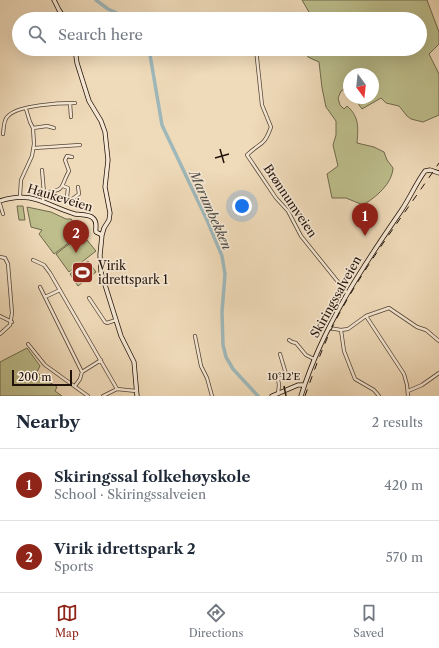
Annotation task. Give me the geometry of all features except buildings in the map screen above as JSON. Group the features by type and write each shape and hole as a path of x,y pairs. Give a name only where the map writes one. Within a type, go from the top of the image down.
{"main road":[{"path":"54,0 61,12"},
{"path":"76,56 89,101 101,121 105,132 108,160 105,187 110,213 102,235 100,254 101,272 121,336 134,362 137,396"},
{"name":"Skiringssalveien","path":"301,396 314,359 329,327 366,261 409,199 423,173 426,170 439,173"},
{"name":"Haukeveien","path":"0,203 20,196 43,201 73,213 92,217 96,222 96,232 102,235"},
{"path":"272,396 298,385 304,385"}],"street":[{"name":"Brønnumveien","path":"257,56 262,105 271,127 263,144 247,155 276,198 288,211 301,236 347,293"},
{"path":"70,103 71,117"},
{"path":"3,134 8,116 26,109 48,104 75,103"},
{"path":"20,196 21,180 34,148 33,128 26,109"},
{"path":"33,128 47,126 54,128"},
{"path":"34,148 80,145"},
{"path":"44,193 58,190 63,186 69,171 65,160 67,156 72,156"},
{"path":"42,170 44,193 43,201"},
{"path":"63,186 68,188 67,197 71,200 79,194 78,187"},
{"path":"0,203 3,214"},
{"path":"0,257 5,258 8,264 12,313 12,322 9,327 0,334"},
{"path":"33,260 41,263 48,269 117,389"},
{"path":"40,287 82,372"},
{"path":"45,297 60,290"},
{"path":"89,298 105,322 107,323 116,320"},
{"path":"329,327 342,330 350,328 366,316 389,308 417,327 426,330 439,341"},
{"path":"0,316 12,322"},
{"path":"366,316 402,370 406,379 408,396"},
{"path":"342,330 344,351 355,379 374,390 378,396"},
{"path":"195,336 201,366 207,378 212,396"},
{"name":"Skiringssalveien","path":"290,340 298,344 306,355 314,359"},
{"path":"28,344 45,365 88,396"},
{"path":"278,394 278,379 284,377 286,374 280,354"},
{"path":"75,386 80,379 82,372 101,360"},
{"path":"408,391 422,386 439,373"},
{"path":"103,396 117,389 136,391"}],"green space":[{"path":"302,0 427,0 439,32 439,44 429,54 439,74 439,115 423,122 411,119 399,106 386,103 381,98 379,99 379,68 343,68 343,90 338,98 340,105 344,109 347,106 354,114 358,128 357,143 374,147 384,152 387,160 393,168 390,179 382,190 363,205 346,198 332,198 327,174 338,166 333,145 336,135 336,121 326,107 319,62 308,56 427,56 427,12 309,12"},
{"path":"358,104 371,104 362,109"},
{"path":"17,206 23,206 25,220 19,220"},
{"path":"27,207 51,212 66,219 71,219 82,233 54,254 39,234 42,230 31,227"},
{"path":"82,234 96,251 69,272 56,254"},
{"name":"Virik idrettspark 1","path":"88,261 96,272 78,286 70,274"},
{"path":"27,348 40,366 37,372 57,387 55,391 62,396 0,396 0,362"}],"waterway":[{"name":"Marumbekken","path":"96,0 115,12"},
{"name":"Marumbekken","path":"150,56 162,125 207,220 222,256 225,274 222,312 223,345 226,357 233,369 258,396"}],"railway":[{"path":"305,396 329,334 350,294 374,256 439,163"}],"place":[{"name":"Skiringssal folkehøyskole","path":"365,236"},
{"name":"Virik idrettspark 2","path":"76,253"},
{"name":"Virik idrettspark 1","path":"83,273"}]}
